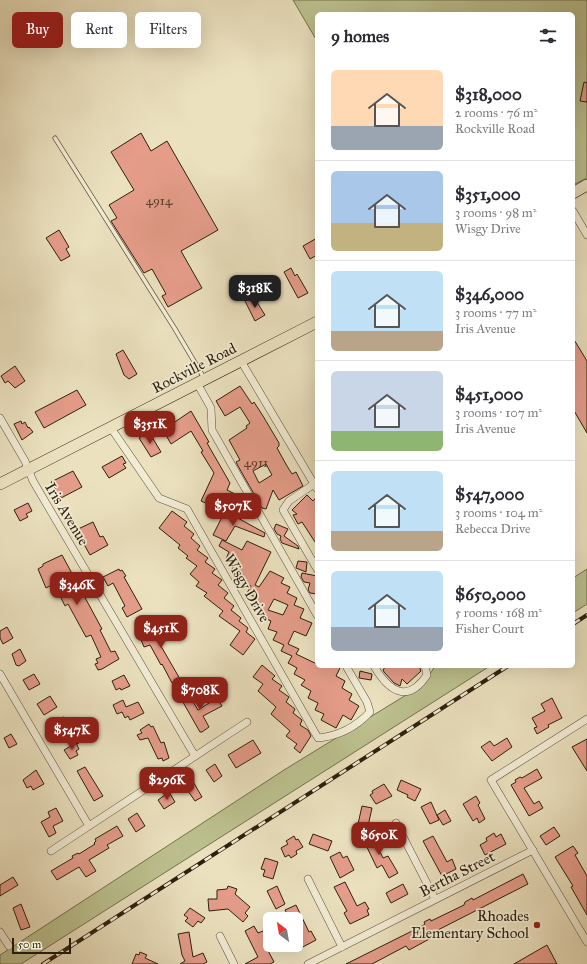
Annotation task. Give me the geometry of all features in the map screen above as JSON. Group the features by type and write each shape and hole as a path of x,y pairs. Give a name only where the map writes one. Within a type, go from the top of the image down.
{"main road":[{"path":"575,192 587,185"},
{"name":"Rockville Road","path":"0,484 315,323"}],"street":[{"path":"575,214 587,235"},
{"path":"241,360 315,487 289,501 283,510 315,566"},
{"path":"201,381 211,408 212,430 315,611"},
{"name":"Iris Avenue","path":"0,418 24,458 37,488 195,756"},
{"name":"Wisgy Drive","path":"111,428 159,498 187,509 318,738 338,735 363,719 370,712 367,702 347,668"},
{"path":"375,668 382,680 392,689 402,693 410,690 423,680 427,675 425,668"},
{"path":"0,674 89,826"},
{"path":"587,719 491,780 587,942"},
{"path":"51,851 247,722"},
{"path":"396,823 435,899"},
{"name":"Bertha Street","path":"308,964 532,850"},
{"path":"308,879 342,947"},
{"path":"0,932 9,946"},
{"path":"220,936 234,964"}],"lane":[{"path":"55,138 176,331 201,381"}],"green space":[{"path":"293,0 587,0 587,178 575,184 575,12 315,12 315,38"},
{"path":"587,569 587,604 575,612 575,577"},
{"path":"434,668 487,668 21,964 0,964 0,955 284,770 424,684"}],"building":[{"path":"584,82 587,83 587,102 580,101"},
{"path":"141,133 151,151 167,141 218,230 181,251 202,288 168,307 162,296 166,294 152,269 144,273 111,221 117,218 109,205 134,190 111,152"},
{"path":"59,230 69,247 66,249 70,256 61,261 46,238"},
{"path":"315,239 315,256 310,259 303,246"},
{"path":"291,268 295,276 297,274 308,293 298,298 284,272"},
{"path":"253,296 265,315 255,321 245,301"},
{"path":"575,341 587,361 587,433 575,412"},
{"path":"123,350 137,374 129,379 124,375 116,354"},
{"path":"15,366 25,381 15,388 8,381 5,383 1,376"},
{"path":"240,386 252,404 254,402 263,416 279,443 277,448 287,466 292,474 296,472 303,486 279,500 273,490 266,509 262,508 236,462 240,460 229,440 247,428 246,426 250,423 240,407 225,416 216,401","holes":["266,464 272,475 259,483 253,471"]},
{"path":"77,390 86,405 44,428 35,412"},
{"path":"191,411 230,483 227,490 237,495 234,500 244,505 241,510 228,505 229,503 213,495 208,504 201,501 214,473 201,452 203,451 191,431 171,444 163,430"},
{"path":"21,421 22,424 25,422 28,428 29,427 33,432 22,440 14,424"},
{"path":"149,432 161,452 151,457 139,438"},
{"path":"122,456 126,463 123,464 126,468 109,478 102,467"},
{"path":"73,471 82,487 61,498 51,482"},
{"path":"307,495 313,501 315,498 315,542 302,522 298,524 293,515 297,514 292,510"},
{"path":"28,503 32,511 26,514 28,517 20,521 14,510"},
{"path":"172,511 187,522 184,526 194,534 191,538 200,546 197,550 208,558 205,562 215,569 212,573 222,580 218,585 228,593 224,598 234,606 231,610 241,618 239,621 248,628 246,632 255,639 243,655 230,645 240,631 219,616 223,611 204,596 207,593 196,586 199,582 190,574 197,566 186,558 188,556 178,548 180,545 159,528"},
{"path":"225,511 265,533 264,537 235,526 226,541 213,535"},
{"path":"93,522 100,537 103,536 108,545 90,555 76,530"},
{"path":"276,524 288,529 284,536 298,546 299,549 282,543 280,539 281,536 277,534 274,529"},
{"path":"222,540 242,550 247,541 271,552 255,585 259,587 270,571 284,578 281,583 290,587 287,593 297,598 294,605 304,609 300,618 312,623 306,636 294,631 288,644 299,649 296,654 315,663 315,668 340,668 336,676 345,681 342,688 352,694 349,700 359,706 351,720 343,715 336,728 321,720 324,714 315,710 318,703 308,698 311,691 301,685 305,680 294,674 297,668 288,663 292,656 281,651 284,645 273,640 277,632 268,629 271,621 260,616 263,610 253,606 257,598 247,593 251,586 240,581 243,574 232,569 235,564 226,559 229,552 219,546","holes":["274,599 288,605 283,615 268,610"]},
{"path":"62,555 102,629 100,630 111,652 115,651 119,659 102,669 98,670 95,664 98,663 96,659 101,657 91,635 86,637 68,604 65,606 57,590 55,591 52,585 46,588 38,569 43,566 43,564"},
{"path":"298,561 307,562 306,572 296,568"},
{"path":"119,569 120,571 122,570 126,576 124,577 142,609 127,617 122,608 125,606 113,583 108,586 103,577"},
{"path":"302,573 315,576 315,594 310,593 308,590 310,583 304,582 301,577"},
{"path":"163,617 167,625 160,628 165,637 158,641 180,679 172,683 150,645 144,647 141,640 158,629 154,621"},
{"path":"7,627 13,638 3,644 0,638 0,631"},
{"path":"20,649 26,661 19,666 16,665 12,654"},
{"path":"262,665 275,676 272,679 282,686 279,690 289,697 286,702 295,709 293,713 302,720 300,725 308,730 311,736 300,753 294,748 297,744 286,736 290,731 271,714 276,707 258,691 263,684 253,677"},
{"path":"384,668 420,668 421,671 407,684 402,679 400,686 394,683 383,670"},
{"path":"360,671 372,674 371,680 359,678"},
{"path":"34,674 40,684 29,690 23,680"},
{"path":"124,675 130,686 121,690 120,688 116,690 112,681"},
{"path":"187,692 198,710 217,698 222,706 203,716 209,727 202,732 200,732 180,697"},
{"path":"50,696 57,707 44,715 37,704"},
{"path":"552,698 562,718 548,725 549,727 537,734 534,728 537,727 532,718 545,711 541,704"},
{"path":"123,700 126,707 138,702 144,713 130,720 128,716 125,718 122,712 117,714 113,705"},
{"path":"63,717 66,718 71,728 56,736 52,724"},
{"path":"149,724 151,727 153,726 161,743 164,742 169,758 163,761 162,758 158,759 148,738 140,740 137,735 142,733 140,730"},
{"path":"84,731 87,738 77,744 73,736"},
{"path":"11,734 17,744 9,748 4,738"},
{"path":"507,738 512,747 492,761 481,747 490,741 494,746"},
{"path":"587,739 587,771 572,747"},
{"path":"253,740 261,753 236,768 228,755"},
{"path":"76,743 79,749 76,751 78,755 70,759 64,750"},
{"path":"215,764 222,776 214,782 206,770"},
{"path":"85,767 103,796 94,801 77,771"},
{"path":"537,769 542,778 524,788 534,804 539,801 543,808 529,816 511,785 516,782 515,780 520,777 522,778"},
{"path":"36,770 44,784 33,790 31,786 27,788 23,780"},
{"path":"191,778 202,797 195,801 183,784"},
{"path":"401,780 421,789 415,801 407,797 408,795 397,790"},
{"path":"384,784 392,796 376,804 370,795 373,793 372,791"},
{"path":"169,792 175,802 164,809 158,800"},
{"path":"476,796 480,803 478,805 485,819 479,823 477,818 473,821 463,804"},
{"path":"431,802 439,820 430,824 421,807"},
{"path":"362,806 372,808 368,826 358,824"},
{"path":"56,808 63,821 53,826 56,833 49,837 41,822 50,817 48,812"},
{"path":"445,810 451,821 443,825 437,815"},
{"path":"137,813 145,826 136,832 128,819"},
{"path":"117,826 123,836 107,845 109,848 89,860 96,871 86,877 79,867 57,880 51,871 73,858 72,856 78,853 79,854 95,844 95,839"},
{"path":"554,827 560,836 546,845 540,836"},
{"path":"371,833 383,858 388,856 398,873 389,878 382,865 377,868 362,837"},
{"path":"494,833 496,837 501,834 506,844 485,855 480,845 487,841 486,838"},
{"path":"313,834 332,841 328,851 309,844"},
{"path":"294,836 303,847 296,851 297,854 291,858 289,855 285,857 281,848 288,844 286,841"},
{"path":"433,836 447,862 452,859 456,869 442,876 423,841"},
{"path":"573,846 578,853 575,855 587,876 587,915 571,887 573,886 555,857"},
{"path":"340,852 343,858 347,856 354,870 340,878 330,857"},
{"path":"265,858 278,862 273,879 263,876 265,870 261,869"},
{"path":"523,874 528,884 434,932 435,936 409,950 406,946 372,964 346,964 422,926 425,924 424,922 430,919 431,921 464,905 465,902 472,898 473,900"},
{"path":"13,877 18,885 0,896 0,885"},
{"path":"345,882 357,906 365,902 369,909 367,910 369,915 350,924 344,913 347,911 334,887"},
{"path":"403,884 408,894 391,903 386,893"},
{"path":"228,886 237,889 235,894 250,907 245,913 248,916 243,922 228,909 209,911 208,899 217,899 217,890 227,889"},
{"path":"277,886 285,904 276,909 267,891"},
{"path":"21,904 30,927 21,930 13,908"},
{"path":"296,905 299,912 286,912 285,910"},
{"path":"190,908 205,918 201,923 198,921 193,927 185,921 188,918 184,915"},
{"path":"303,920 309,932 311,931 316,940 303,947"},
{"path":"254,926 258,933 263,931 263,952 269,952 274,962 270,964 245,964 258,957 245,931"},
{"path":"189,932 193,957 203,953 207,962 203,964 180,964 185,961 182,955 178,934"},
{"path":"547,945 557,964 514,964"},
{"path":"140,952 147,955 145,958 158,964 132,964 136,954 139,955"}],"railway":[{"path":"575,623 587,615"},
{"path":"43,964 505,668"}],"place":[{"name":"Rhoades Elementary School","path":"537,925"}]}
